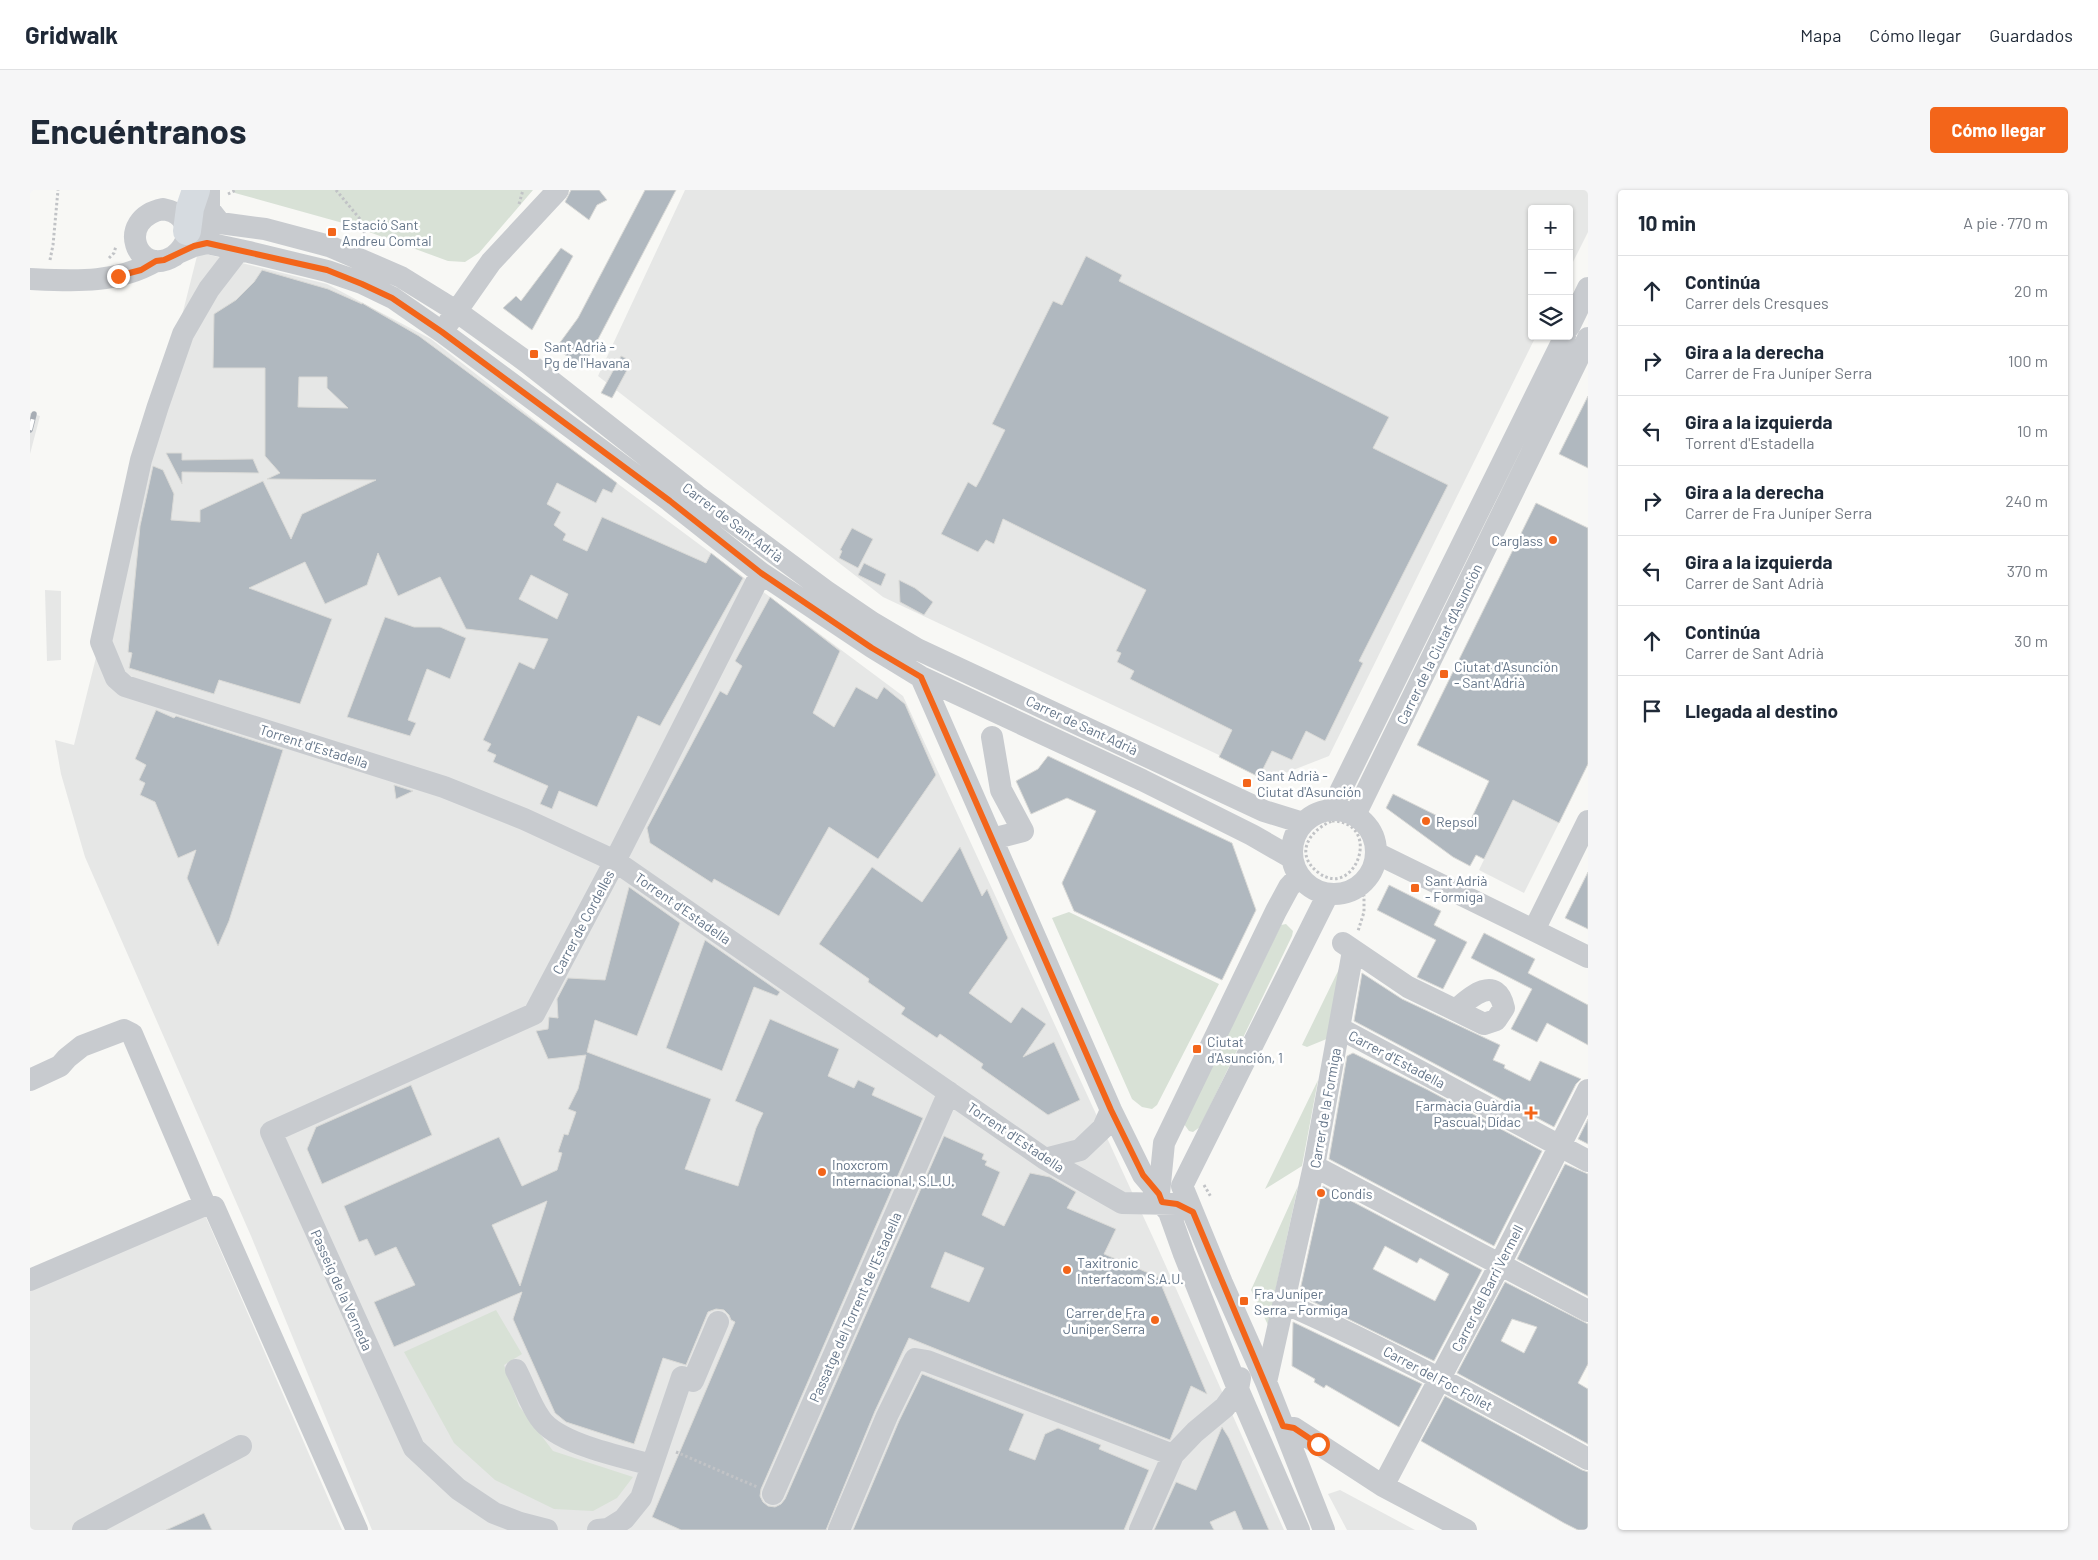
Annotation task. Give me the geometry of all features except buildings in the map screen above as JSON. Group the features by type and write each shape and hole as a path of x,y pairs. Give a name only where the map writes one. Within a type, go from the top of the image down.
{"main road":[{"path":"183,229 196,190"}],"street":[{"path":"209,190 209,209 211,214 220,223"},
{"path":"442,332 492,262 558,190"},
{"path":"30,280 84,281 128,261 126,242 144,217 153,211 163,209 183,229 164,260 156,261 146,258 126,242"},
{"name":"Carrer de Sant Adrià","path":"220,223 265,229 329,246 401,277 456,311 528,363 696,495 873,623 918,649 1264,811 1300,850 1252,835 1142,780 921,677 872,648 761,573 670,501 442,332 392,298 327,270 207,243 194,246 183,229 199,224 220,223"},
{"name":"Torrent d'Estadella","path":"239,250 209,289 184,334 158,406 142,460 101,642 116,678 125,686 444,787 524,819 615,861 1045,1159 1122,1203 1177,1204 1193,1212"},
{"path":"112,268 141,270 156,261"},
{"path":"1573,320 1586,296"},
{"name":"Carrer de la Ciutat d'Asunción","path":"1342,815 1588,338"},
{"name":"Carrer de la Ciutat d'Asunción","path":"1342,815 1563,340"},
{"name":"Carrer de Cordelles","path":"271,1132 534,1014 615,861 761,573"},
{"path":"921,677 1111,1110 1143,1175 1163,1203 1184,1254 1236,1400 1299,1530"},
{"path":"992,737 1001,790 1023,831 992,839"},
{"path":"1163,1203 1164,1143 1289,887 1300,850 1314,814 1342,815 1369,829 1375,844 1376,853 1370,873 1361,884 1342,890 1315,889 1300,850"},
{"path":"1534,930 1588,821"},
{"path":"1376,853 1588,957"},
{"path":"1324,1530 1266,1382 1182,1186 1342,890"},
{"path":"1348,947 1408,987 1456,1010"},
{"name":"Carrer de la Formiga","path":"1266,1382 1270,1356 1284,1303 1314,1166 1339,1028 1348,947"},
{"name":"Carrer d'Estadella","path":"1339,1028 1588,1161"},
{"path":"30,1080 60,1066 66,1058 82,1046 124,1030 132,1034 205,1205"},
{"name":"Carrer del Barri Vermell","path":"1383,1486 1441,1378 1588,1090"},
{"name":"Passatge del Torrent de l'Estadella","path":"773,1494 949,1092"},
{"path":"1045,1159 1080,1150 1103,1128 1111,1110"},
{"name":"Passeig de la Verneda","path":"271,1132 414,1448 458,1489 488,1509 520,1523 547,1530"},
{"path":"1314,1166 1588,1311"},
{"path":"30,1280 205,1205 212,1206 216,1210 356,1530"},
{"name":"Carrer del Foc Follet","path":"1284,1303 1336,1326 1441,1378 1588,1459"},
{"path":"598,1530 608,1528 624,1519 641,1498 682,1377 693,1380 718,1322"},
{"path":"1236,1400 1244,1332"},
{"path":"839,1530 887,1416 914,1359 927,1361 1173,1455"},
{"path":"516,1370 540,1419 555,1432 569,1440 594,1448 656,1454"},
{"path":"1140,1530 1173,1455 1195,1432 1236,1400 1260,1399 1282,1447 1296,1459"},
{"path":"1283,1426 1294,1428 1383,1486 1466,1530"},
{"path":"83,1530 241,1446"}],"path":[{"path":"50,260 58,190"},
{"path":"336,190 360,219 366,238"},
{"path":"521,208 518,206 523,190"},
{"path":"112,268 114,253 126,242"},
{"path":"47,264 55,264"},
{"path":"1300,850 1306,855 1312,867 1322,875 1335,878 1348,874 1358,864 1362,850 1353,827 1342,815"},
{"path":"1342,890 1364,896 1364,912 1348,947"},
{"path":"656,1454 773,1494"}],"shaded area":[{"path":"232,190 533,190 479,253 465,262 448,261 350,225 235,193"},
{"path":"685,190 1588,190 1588,232 1573,262 1573,205 1528,205 1528,340 1534,340 1329,756 1270,779 883,597 598,376"},
{"path":"198,252 327,284 431,339 590,463 903,696 1156,1244 1284,1530 372,1530 251,1236 85,857 61,774 55,740 74,745"},
{"path":"30,413 40,416 30,454"},
{"path":"45,590 61,591 61,660 47,661"},
{"path":"1513,800 1559,823 1524,893 1479,870"},
{"path":"1069,912 1219,984 1157,1105 1152,1109 1142,1107 1132,1099 1052,918"},
{"path":"1286,924 1293,931 1292,936 1200,1127 1193,1132 1189,1131 1184,1124 1281,925"},
{"path":"1341,965 1329,1038 1307,1047 1302,1045"},
{"path":"1318,1080 1302,1166 1265,1189"},
{"path":"1298,1186 1268,1325 1251,1290"},
{"path":"205,1215 342,1530 30,1530 30,1291"},
{"path":"496,1310 522,1354 504,1365 519,1406 553,1451 633,1477 617,1498 593,1511 554,1509 495,1480 454,1443 404,1352"},
{"path":"1340,1490 1415,1530 1347,1530 1328,1494"}],"railway":[{"path":"30,430 34,414"}],"place":[{"name":"Estació Sant Andreu Comtal","path":"332,232"},
{"name":"Sant Adrià - Pg de l'Havana","path":"534,354"},
{"name":"Carglass","path":"1553,540"},
{"name":"Ciutat d'Asunción - Sant Adrià","path":"1444,674"},
{"name":"Sant Adrià - Ciutat d'Asunción","path":"1247,783"},
{"name":"Repsol","path":"1426,821"},
{"name":"Sant Adrià - Formiga","path":"1415,888"},
{"name":"Ciutat d'Asunción, 1","path":"1197,1049"},
{"name":"Farmàcia Guàrdia Pascual, Dídac","path":"1531,1113"},
{"name":"Inoxcrom Internacional, S.L.U.","path":"822,1172"},
{"name":"Condis","path":"1321,1193"},
{"name":"Taxitronic Interfacom S.A.U.","path":"1067,1270"},
{"name":"Fra Juníper Serra - Formiga","path":"1244,1301"},
{"name":"Carrer de Fra Juníper Serra","path":"1155,1320"}],"route":[{"path":"118,276 141,270 156,261 164,260 194,246 207,243 327,270 392,298 442,332 670,501 761,573 872,648 921,677 1111,1110 1143,1175 1159,1194 1162,1202 1177,1204 1193,1212 1283,1426 1294,1428 1318,1444"}]}
